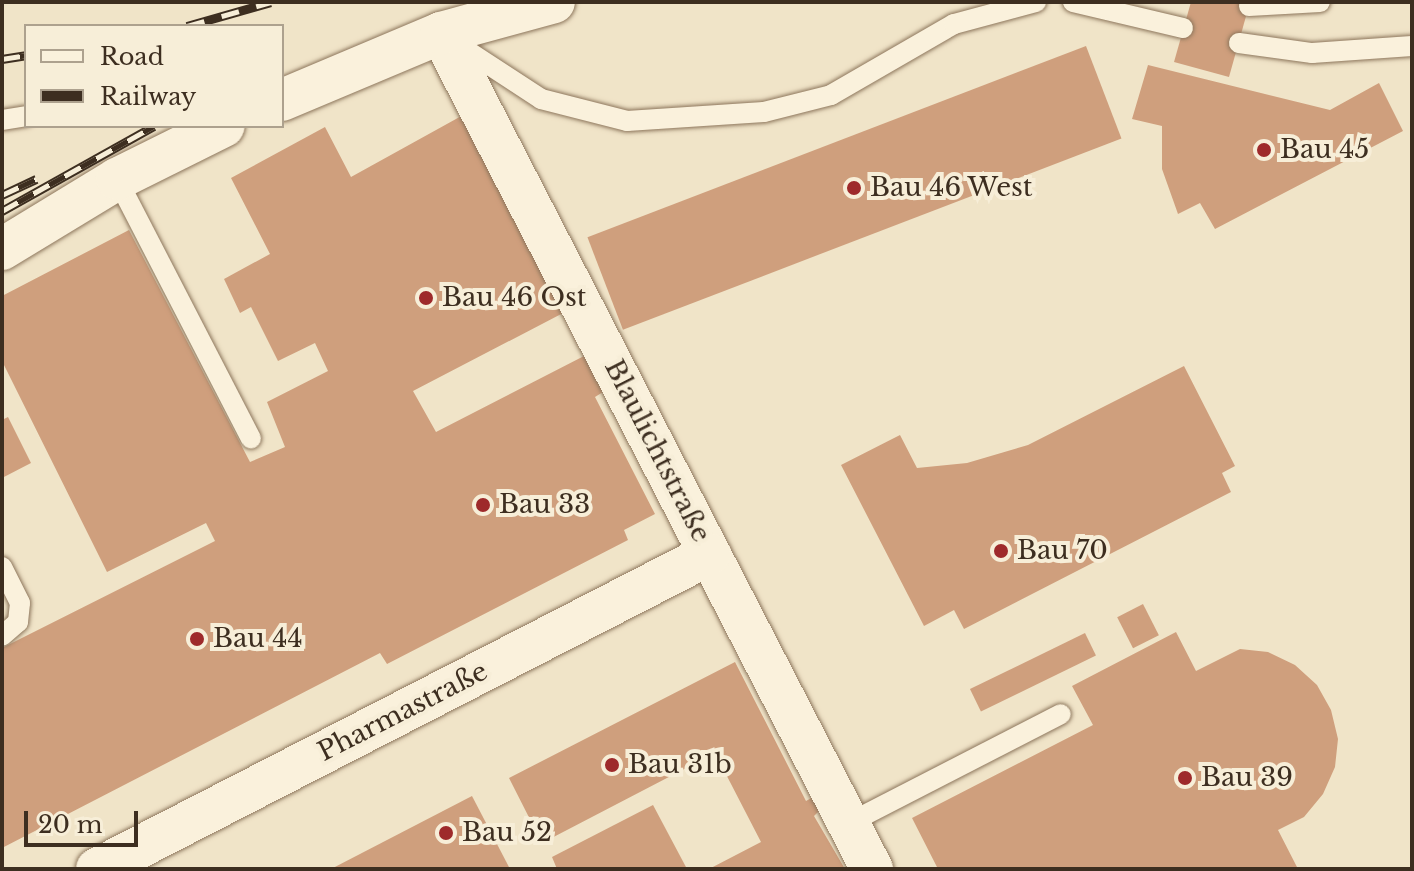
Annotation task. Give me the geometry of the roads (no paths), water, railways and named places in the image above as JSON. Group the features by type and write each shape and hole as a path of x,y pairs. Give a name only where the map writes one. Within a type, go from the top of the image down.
{"street":[{"path":"284,99 441,33 554,2"},
{"name":"Blaulichtstraße","path":"441,33 872,869"},
{"path":"2,249 117,179 220,128"},
{"name":"Pharmastraße","path":"97,869 710,554"}],"lane":[{"path":"441,33 541,99 627,121 764,112 831,95 954,24 1036,2"},
{"path":"1073,2 1183,28"},
{"path":"1249,6 1261,9 1320,2"},
{"path":"1239,43 1312,53 1412,46"},
{"path":"2,120 24,116"},
{"path":"117,179 251,439"},
{"path":"2,567 20,603 18,622 2,636"},
{"path":"849,823 1061,714"}],"railway":[{"path":"194,24 271,2"},
{"path":"2,59 24,55"},
{"path":"2,211 150,128"},
{"path":"2,195 37,179"}],"place":[{"name":"Bau 45","path":"1264,150"},
{"name":"Bau 46 West","path":"854,188"},
{"name":"Bau 46 Ost","path":"426,298"},
{"name":"Bau 33","path":"483,505"},
{"name":"Bau 70","path":"1001,551"},
{"name":"Bau 44","path":"197,639"},
{"name":"Bau 31b","path":"612,765"},
{"name":"Bau 39","path":"1185,778"},
{"name":"Bau 52","path":"446,833"}]}
